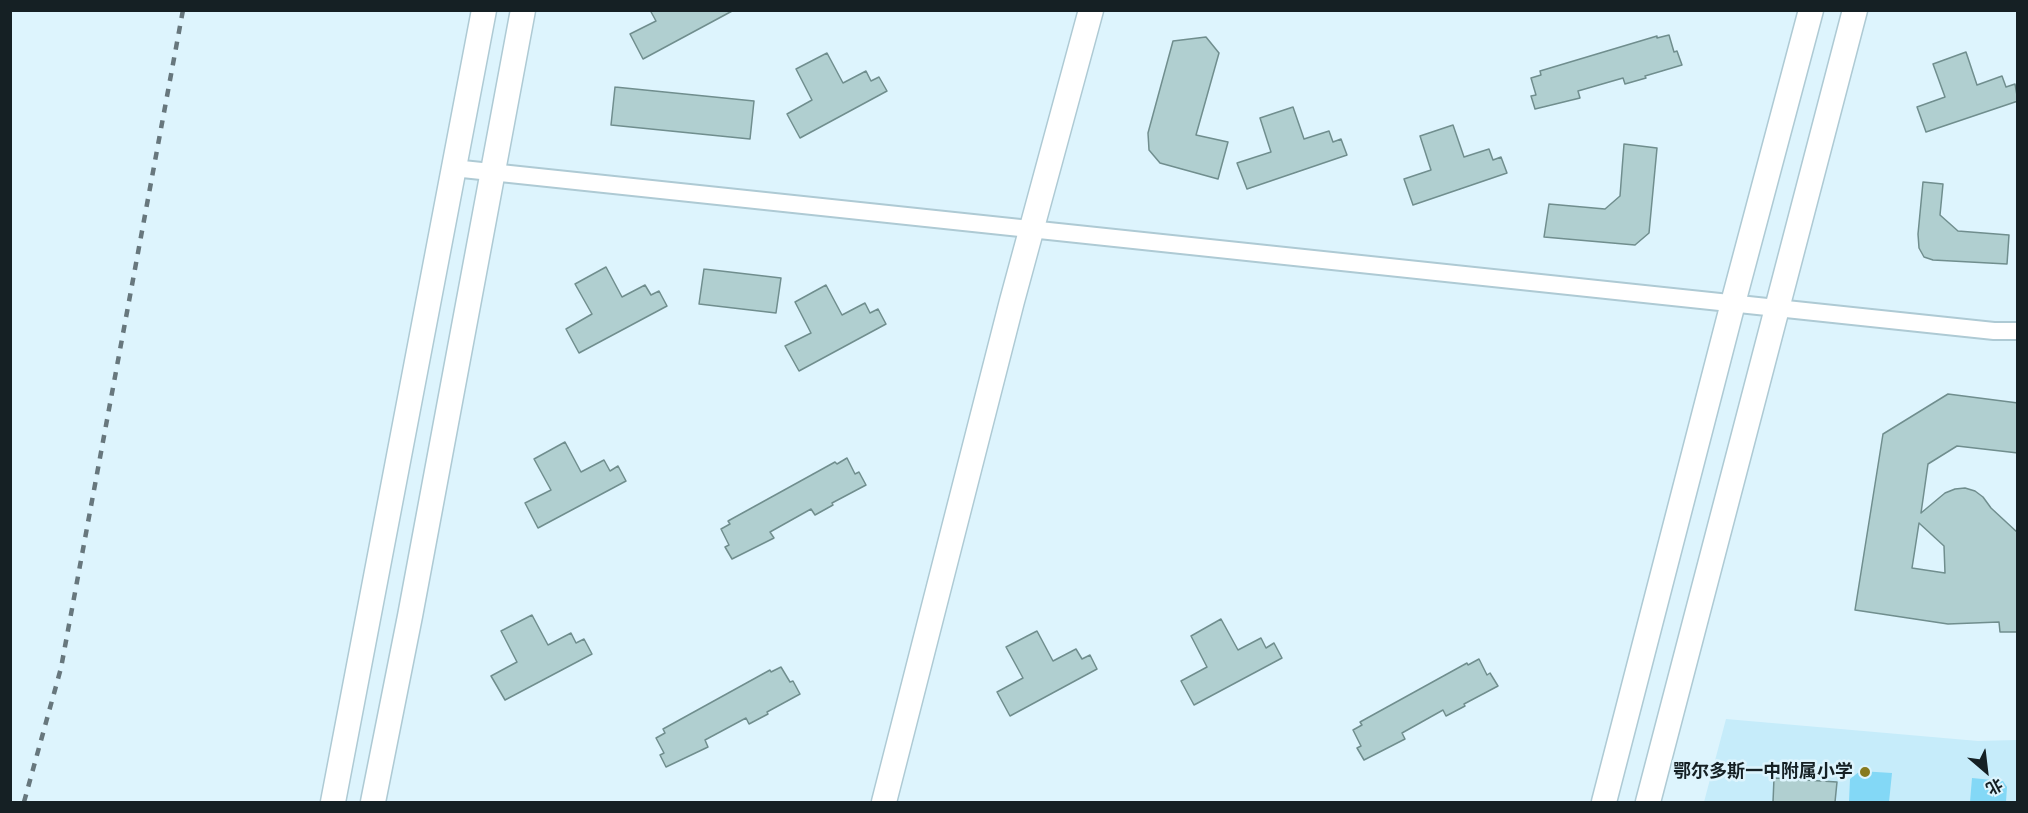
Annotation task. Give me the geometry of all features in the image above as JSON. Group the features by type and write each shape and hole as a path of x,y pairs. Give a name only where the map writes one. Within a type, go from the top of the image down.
{"street":[{"path":"333,802 484,10"},
{"path":"373,802 523,10"},
{"path":"884,802 1032,228 1091,10"},
{"path":"1604,802 1732,303 1811,10"},
{"path":"1648,802 1855,10"},
{"path":"453,168 1994,331 2018,331"}],"shaded area":[{"name":"鄂尔多斯一中附属小学","path":"1726,719 1978,741 2017,740 2017,802 1704,802"},
{"path":"1860,771 1892,773 1889,802 1849,802 1850,779"},
{"path":"1972,778 2003,781 2007,787 2006,802 1970,802"}],"building":[{"path":"650,10 734,10 643,59 630,34 656,21"},
{"path":"1669,35 1674,52 1677,51 1682,65 1625,84 1623,78 1578,91 1580,98 1535,109 1531,96 1536,95 1531,78 1541,75 1540,71 1657,36 1657,38"},
{"path":"1206,37 1219,53 1196,135 1228,142 1218,179 1160,163 1149,150 1148,133 1173,41"},
{"path":"1966,52 1977,85 2002,76 2006,87 2015,84 2018,101 1926,132 1917,107 1945,97 1933,64"},
{"path":"827,53 843,83 866,71 871,81 879,77 887,91 800,138 787,114 812,100 796,69"},
{"path":"615,87 754,101 750,139 611,125"},
{"path":"1293,107 1304,139 1329,131 1333,142 1341,139 1347,155 1247,189 1237,163 1271,152 1260,118"},
{"path":"1453,125 1464,157 1489,149 1493,160 1501,157 1507,173 1413,205 1404,179 1431,170 1420,136"},
{"path":"1624,144 1657,148 1649,233 1635,245 1544,237 1549,204 1605,209 1620,196"},
{"path":"1923,182 1943,184 1940,215 1958,231 2009,235 2007,264 1933,260 1924,257 1919,248 1918,234"},
{"path":"606,267 622,297 645,285 651,295 659,291 667,306 579,353 566,329 592,314 575,284"},
{"path":"704,269 781,278 776,313 699,304"},
{"path":"826,285 842,315 865,303 870,313 878,309 886,324 799,371 785,346 811,333 795,302"},
{"path":"1948,394 2018,403 2018,453 1957,446 1928,464 1921,513 1945,493 1965,488 1983,497 1991,508 2018,533 2018,632 2000,632 1999,622 1948,624 1855,610 1883,434","holes":["1919,523 1944,546 1945,573 1912,568"]},
{"path":"565,442 581,472 604,460 610,471 618,466 626,481 538,528 525,503 551,490 534,459"},
{"path":"847,458 855,474 859,472 866,485 815,515 811,509 770,532 774,538 732,559 725,547 729,545 721,529 730,524 728,521 835,462 837,464"},
{"path":"532,615 548,645 571,633 576,643 584,639 592,654 505,700 491,676 517,662 501,631"},
{"path":"1221,619 1238,650 1261,638 1266,648 1274,643 1282,658 1194,705 1181,681 1207,667 1191,636"},
{"path":"1037,631 1053,661 1076,649 1082,659 1090,655 1097,669 1010,716 997,692 1023,678 1006,647"},
{"path":"1479,659 1487,675 1490,673 1498,686 1446,716 1443,710 1402,733 1405,739 1364,760 1357,748 1361,746 1353,730 1362,725 1360,722 1467,663 1468,665"},
{"path":"781,667 800,694 749,724 746,718 705,740 708,747 666,767 660,755 664,753 656,738 665,733 663,729 770,670 771,672"},
{"path":"1774,778 1837,782 1835,802 1773,802"}],"railway":[{"path":"24,802 61,668 183,10"}],"place":[{"name":"鄂尔多斯一中附属小学","path":"1865,772"}]}
